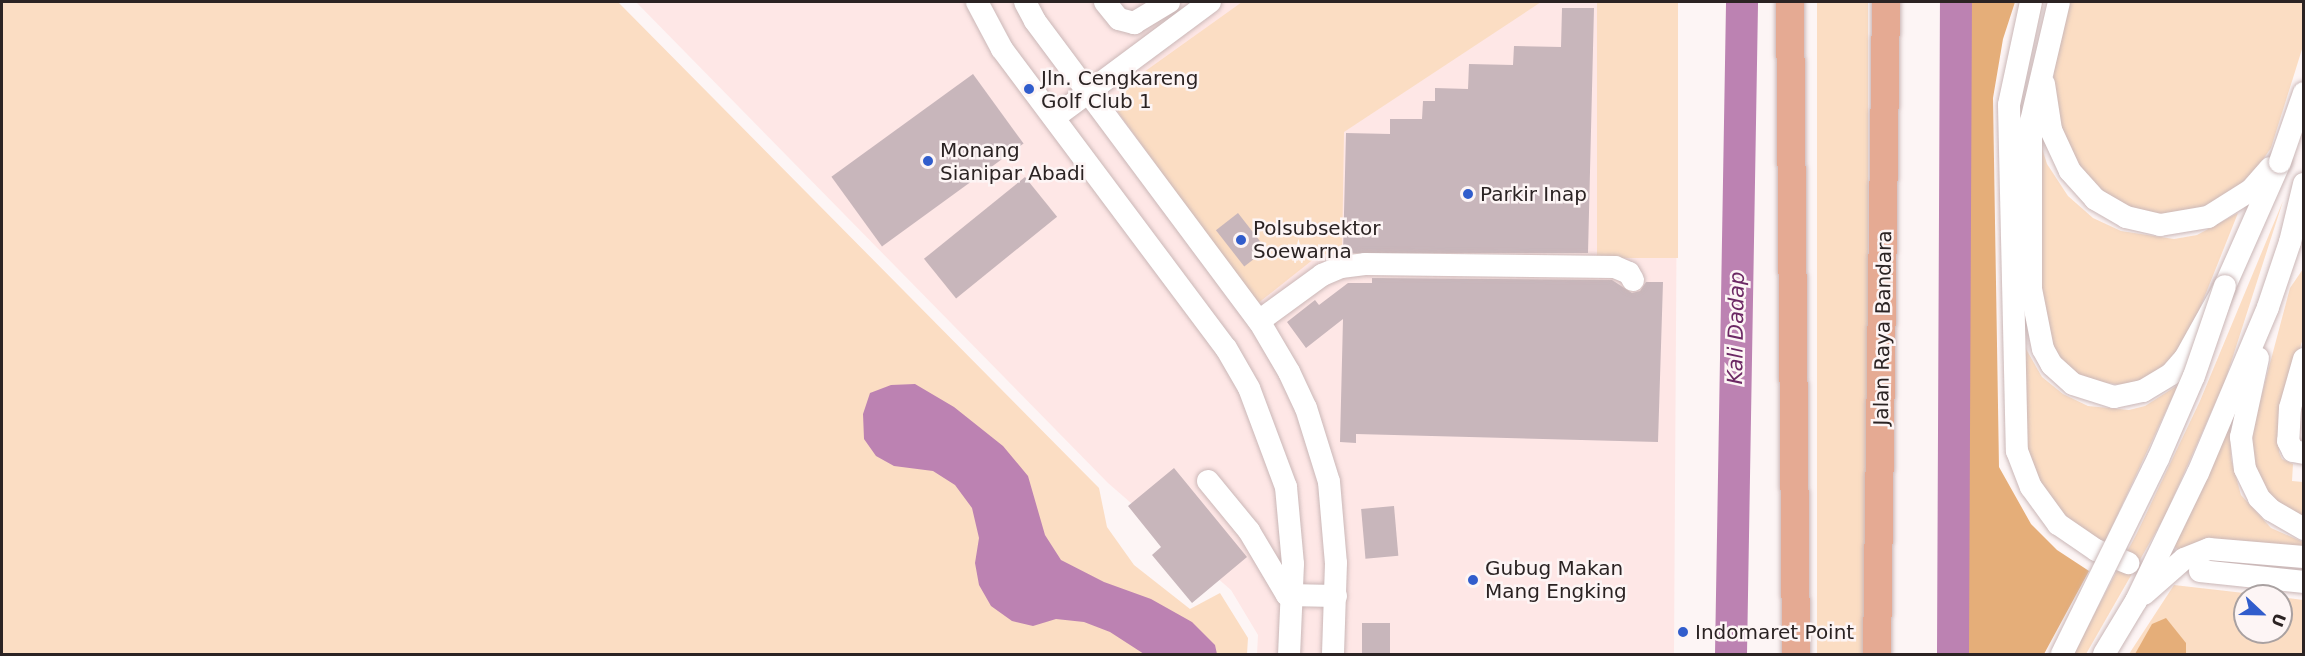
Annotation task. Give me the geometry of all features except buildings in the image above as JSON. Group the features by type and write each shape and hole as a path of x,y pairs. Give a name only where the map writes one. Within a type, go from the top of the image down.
{"main road":[{"path":"1790,2 1796,654"},
{"name":"Jalan Raya Bandara","path":"1877,654 1886,2"}],"street":[{"path":"976,2 1002,48 1226,348 1249,388 1287,487 1293,597 1289,654"},
{"path":"1025,2 1259,321 1306,408 1329,482 1336,596 1333,654"},
{"path":"1105,2 1119,19 1134,23 1169,2"},
{"path":"1055,117 1210,2"},
{"path":"2031,2 2009,105 2017,451 2031,487 2058,524 2096,550 2129,563"},
{"path":"2058,2 2042,60 2029,152 2031,289 2036,330 2052,365 2073,384 2114,397 2156,385 2185,358 2225,286"},
{"path":"2042,60 2051,130 2070,171 2080,185 2110,209 2152,224 2176,224 2208,217 2251,190 2272,166 2304,100"},
{"path":"2062,654 2158,459 2194,376 2225,286 2280,162 2304,93"},
{"path":"2104,654 2136,601 2198,472 2297,240 2304,184"},
{"path":"1259,321 1322,275 1341,267 1365,264 1615,267 1629,273 1633,280"},
{"path":"2268,307 2241,437 2241,452 2259,498 2280,517 2304,529"},
{"path":"2304,360 2290,408 2288,441 2293,451 2304,453"},
{"path":"1208,481 1249,531 1282,590 1293,597 1336,596"},
{"path":"2136,601 2184,559 2209,549 2304,557"},
{"path":"2200,571 2304,582"},
{"path":"1877,572 1890,654"}],"shaded area":[{"path":"2,2 618,2 1099,488 1107,527 1134,565 1190,609 1220,593 1248,638 1247,654 2,654"},
{"path":"636,2 1678,2 1674,654 1257,654 1258,635 1231,590 1108,483"},
{"path":"1242,2 1541,2 1344,132 1342,255 1320,254 1257,304 1118,112 1119,98 1130,82"},
{"path":"1597,2 1678,2 1678,258 1597,258"},
{"path":"1817,2 1868,2 1868,654 1817,654"},
{"path":"1960,2 2015,2 2003,39 1993,98 1999,467 2031,524 2057,550 2089,571 2044,654 1957,654"},
{"path":"2037,2 2043,2 2021,89 2017,129 2021,329 2026,349 2042,377 2063,394 2088,406 2129,410 2145,406 2178,385 2102,548 2060,519 2033,484 2016,424 2012,130 2016,87"},
{"path":"2067,2 2303,2 2303,46 2271,148 2255,171 2225,198 2185,213 2153,215 2126,208 2099,192 2060,138 2053,90 2055,52"},
{"path":"2036,130 2047,164 2068,196 2093,218 2121,231 2174,239 2197,235 2238,213 2188,338 2172,361 2132,386 2090,381 2072,371 2057,355 2047,335 2041,309"},
{"path":"2283,201 2225,381 2165,516 2086,654 2073,654 2137,533 2200,401"},
{"path":"2303,269 2303,338 2281,413 2279,452 2282,459 2293,464 2292,481 2303,482 2303,520 2274,502 2254,470 2251,435 2290,288"},
{"path":"915,384 954,407 1003,446 1028,476 1045,535 1061,560 1104,582 1151,599 1192,622 1215,645 1217,654 1144,654 1110,632 1084,622 1056,619 1033,626 1012,621 991,606 979,585 975,563 979,538 972,508 955,485 933,471 894,466 876,456 864,439 863,414 870,393 891,385"},
{"path":"2230,421 2231,459 2241,495 2271,528 2303,542 2303,548 2209,539 2179,550 2172,545"},
{"path":"2174,585 2233,592 2233,644 2293,644 2293,599 2303,600 2303,654 2129,654"},
{"path":"2166,618 2186,643 2186,654 2135,654 2152,624"}],"waterway":[{"name":"Kali Dadap","path":"1731,654 1742,2"},
{"name":"Kali Dadap","path":"1953,654 1956,2"}],"place":[{"name":"Jln. Cengkareng Golf Club 1","path":"1029,89"},
{"name":"Monang Sianipar Abadi","path":"928,161"},
{"name":"Parkir Inap","path":"1468,194"},
{"name":"Polsubsektor Soewarna","path":"1241,240"},
{"name":"Gubug Makan Mang Engking","path":"1473,580"},
{"name":"Indomaret Point","path":"1683,632"}]}
